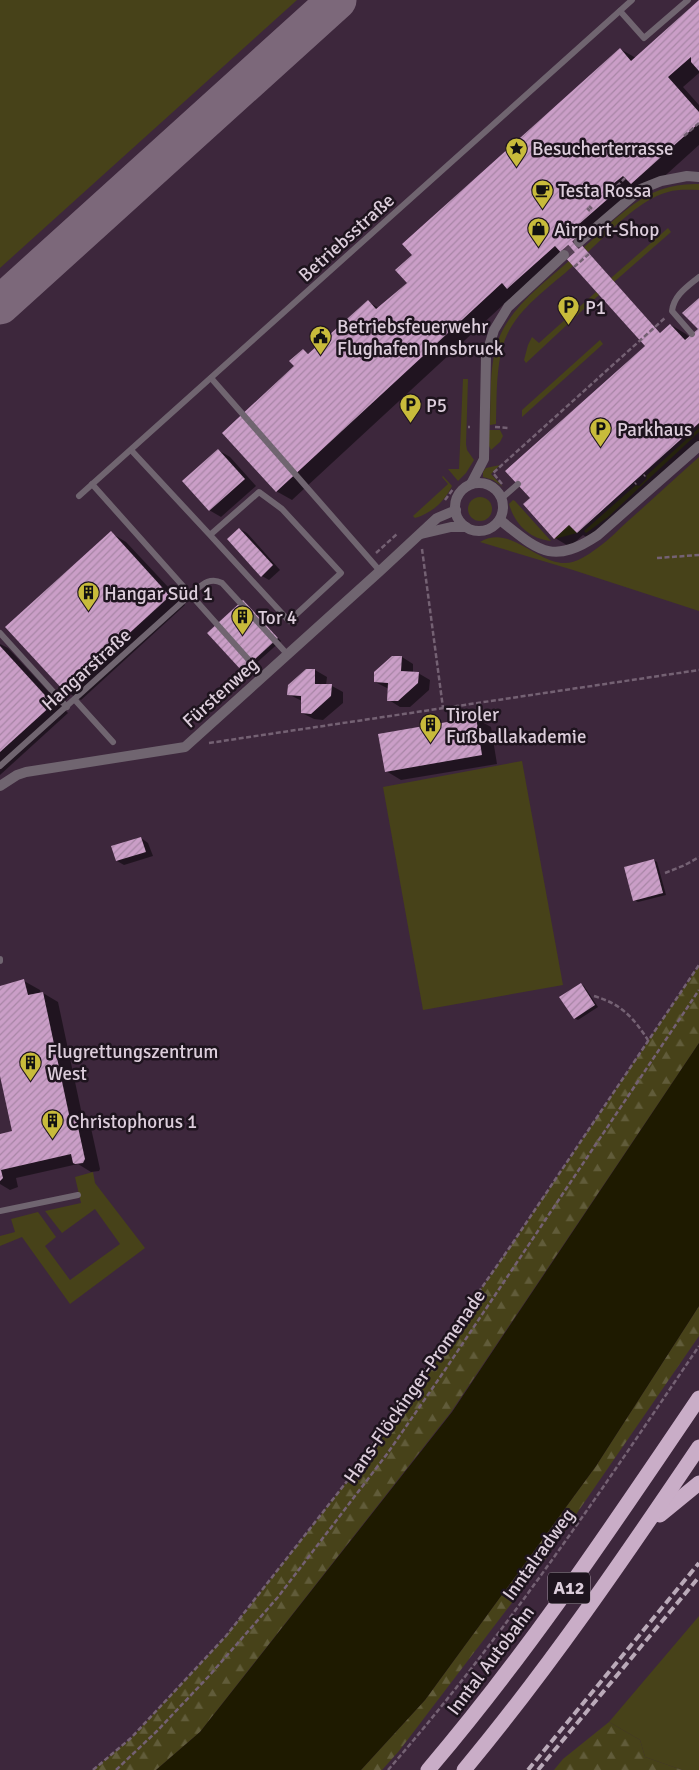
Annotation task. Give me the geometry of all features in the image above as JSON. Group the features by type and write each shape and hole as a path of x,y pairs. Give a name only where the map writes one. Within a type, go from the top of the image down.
{"highway":[{"name":"Inntal Autobahn","path":"428,1770 470,1721 574,1582 699,1398"},
{"name":"A12","path":"464,1770 547,1665 647,1525 699,1447"},
{"path":"647,1525 699,1483"}],"street":[{"path":"579,242 640,189 661,181 687,176 699,177"},
{"path":"471,484 492,486 504,494 503,513 495,526 481,531 466,527 457,516 456,510 458,495 471,484 484,458 486,356 494,330 508,307 564,255"},
{"path":"500,520 540,549 565,551 587,542 598,534 699,446"},
{"name":"Fürstenweg","path":"0,786 26,772 185,747 437,518 456,510"},
{"name":"Fürstenweg","path":"420,535 451,527 466,527"}],"lane":[{"name":"Betriebsstraße","path":"79,496 632,0"},
{"path":"620,11 644,38 688,0"},
{"path":"692,334 672,311 677,297 699,277"},
{"path":"211,378 380,571"},
{"path":"131,450 289,621 341,573 282,509 259,492 210,535"},
{"path":"92,484 264,677"},
{"path":"504,494 518,484"},
{"name":"Hangarstraße","path":"0,766 191,594 209,581 222,583 288,655"},
{"path":"0,633 67,707"},
{"path":"75,700 113,742"},
{"path":"0,1211 78,1195"}],"path":[{"path":"684,136 699,123"},
{"path":"606,197 625,178"},
{"path":"588,207 591,210"},
{"path":"574,267 589,254"},
{"path":"504,494 493,473 647,334"},
{"path":"488,427 508,428"},
{"path":"376,553 397,534"},
{"path":"420,535 443,708"},
{"path":"657,558 699,555"},
{"path":"185,747 699,670"},
{"path":"665,874 699,857"},
{"path":"93,1770 131,1738 226,1636 348,1480 510,1247 699,965"},
{"name":"Hans-Flöckinger-Promenade","path":"116,1770 157,1731 209,1676 278,1597 387,1454 699,990"},
{"path":"594,996 620,1007 634,1021 648,1040"},
{"name":"Inntalradweg","path":"388,1770 478,1659 549,1564 699,1346"}],"green space":[{"path":"0,0 297,0 0,268"},
{"path":"699,184 699,190 672,191 646,202 635,209 588,252 584,247 622,213 649,195 680,185"},
{"path":"668,228 671,232 614,282 611,278"},
{"path":"569,261 573,266 523,311 505,339 499,363 496,424 490,425 493,361 503,329 510,317 528,297"},
{"path":"596,292 599,295 526,363 524,360 532,337 539,343"},
{"path":"600,340 603,344 522,417 522,410"},
{"path":"463,379 468,379 466,444 467,450 474,460 466,473 458,481 448,469 459,469"},
{"path":"699,428 699,432 608,517 586,533 584,531 636,485 639,486 647,478 646,476"},
{"path":"488,430 500,430 503,436 500,442 491,450 489,446"},
{"path":"699,457 699,611 480,542 491,538 502,538 554,561 569,563 578,560 605,543"},
{"path":"500,465 491,474 503,487 493,480 483,477 483,472 486,468"},
{"path":"443,476 452,486 449,492 432,510 415,518 413,516 448,484"},
{"path":"480,497 489,500 492,509 489,518 480,521 471,518 468,509 471,500"},
{"path":"513,500 551,541 543,540 524,530 515,518 509,504"},
{"path":"569,525 577,533 554,539"},
{"path":"522,761 563,985 423,1010 383,787"},
{"path":"699,965 699,1043 451,1412 200,1732 156,1770 93,1770 131,1738 226,1636 348,1480 510,1247"},
{"path":"93,1172 95,1183 145,1248 70,1304 22,1237 0,1246 0,1236 15,1232 11,1219 38,1212 56,1237 45,1246 70,1280 120,1244 95,1209 62,1233 45,1211 81,1203 75,1177"},
{"path":"699,1306 699,1336 546,1558 399,1751 382,1770 361,1770 425,1700 596,1466"},
{"path":"699,1616 699,1770 682,1770 645,1757 640,1740 609,1722"},
{"path":"609,1722 640,1740 645,1757 682,1770 554,1770 563,1759"}],"shaded area":[{"path":"699,1043 699,1306 596,1466 425,1700 361,1770 156,1770 200,1732 452,1412"}],"building":[{"path":"699,0 699,71 691,62 691,57 668,77 699,112 699,123 631,184 623,176 613,184 618,190 570,232 660,333 670,324 685,340 698,329 682,313 699,298 699,423 577,533 569,525 554,539 523,504 530,498 505,471 645,346 555,246 507,289 502,283 276,492 222,433 294,366 289,361 303,349 308,354 368,300 376,309 407,283 395,270 412,255 402,244 620,48 631,61"},
{"path":"218,449 245,479 209,511 182,481"},
{"path":"239,528 273,565 261,577 227,539"},
{"name":"Hangar Süd 1","path":"111,531 170,596 65,692 5,627"},
{"name":"Tor 4","path":"243,600 278,638 242,671 207,633"},
{"path":"0,646 53,704 0,752"},
{"path":"392,656 402,656 401,671 419,672 418,683 398,701 387,701 388,683 374,682 374,672"},
{"path":"306,669 315,669 315,684 332,684 331,696 311,714 301,713 301,696 287,695 288,685"},
{"name":"Tiroler Fußballakademie","path":"476,717 482,755 385,772 378,734"},
{"path":"141,837 146,852 116,861 111,846"},
{"path":"654,859 663,893 633,901 624,867"},
{"name":"Flugrettungszentrum West","path":"24,979 28,995 43,992 70,1119 76,1118 85,1159 83,1163 75,1164 71,1154 1,1170 3,1178 0,1181 0,1134 12,1131 0,1076 0,986"},
{"path":"581,983 595,1005 574,1019 559,997"}],"taxiway":[{"path":"0,305 337,0"}],"tunnel":[{"path":"564,255 579,242"}],"railway":[{"path":"528,1770 699,1563"},
{"path":"538,1770 699,1577"}],"place":[{"name":"Besucherterrasse","path":"516,167"},
{"name":"Testa Rossa","path":"542,209"},
{"name":"Airport-Shop","path":"538,248"},
{"name":"P1","path":"569,326"},
{"name":"Betriebsfeuerwehr Flughafen Innsbruck","path":"321,356"},
{"name":"P5","path":"410,424"},
{"name":"Parkhaus","path":"601,448"},
{"name":"Hangar Süd 1","path":"88,612"},
{"name":"Tor 4","path":"242,636"},
{"name":"Tiroler Fußballakademie","path":"430,744"},
{"name":"Flugrettungszentrum West","path":"31,1081"},
{"name":"Christophorus 1","path":"52,1140"}]}
